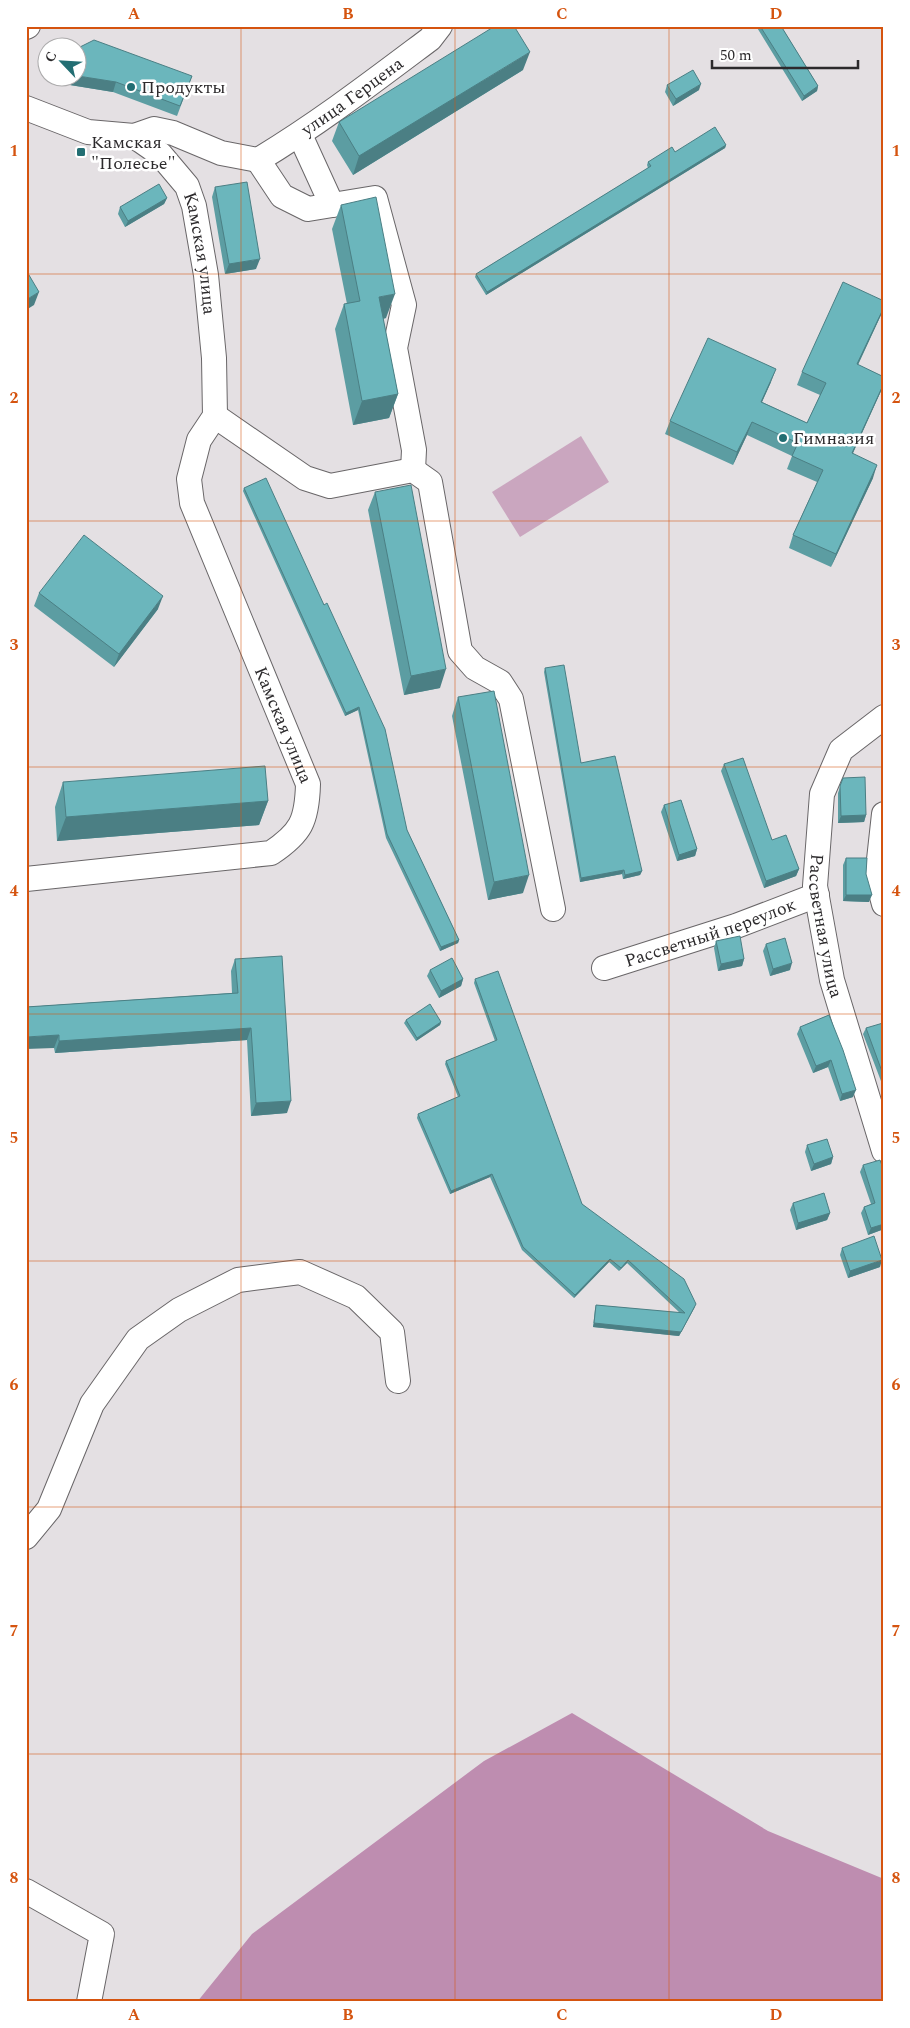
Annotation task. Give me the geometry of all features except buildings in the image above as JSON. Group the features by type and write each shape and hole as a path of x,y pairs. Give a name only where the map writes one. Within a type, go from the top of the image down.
{"street":[{"name":"улица Герцена","path":"258,160 300,135 430,39 440,26"},
{"name":"Камская улица","path":"26,879 271,854 291,839 302,822 308,807 308,784 192,503 189,479 199,440 215,416 214,358 206,275 194,206 187,186 160,154 134,136 88,132 29,113"},
{"path":"134,136 154,129 173,133 221,153 258,160 282,196 308,210 375,198 404,305 395,348 414,450 413,470"},
{"path":"300,135 332,205"},
{"path":"215,416 305,478 330,486 413,470 430,482 460,651 475,668 500,682 511,700 553,909"},
{"name":"Рассветная улица","path":"881,727 841,750 822,794 816,886 832,980 884,1151"},
{"path":"884,814 877,878 884,904"},
{"name":"Рассветный переулок","path":"604,968 736,926 817,895"},
{"path":"26,1538 49,1509 92,1404 138,1339 179,1310 238,1280 300,1272 356,1296 392,1332 398,1381"},
{"path":"26,1891 102,1934 89,2002"}],"shaded area":[{"path":"581,436 609,482 520,537 492,492"},
{"path":"572,1713 768,1831 884,1879 884,2002 197,2002 252,1934 484,1761"}],"place":[{"name":"Продукты","path":"131,87"},
{"name":"Камская \"Полесье\"","path":"81,152"},
{"name":"Гимназия","path":"783,438"}]}
